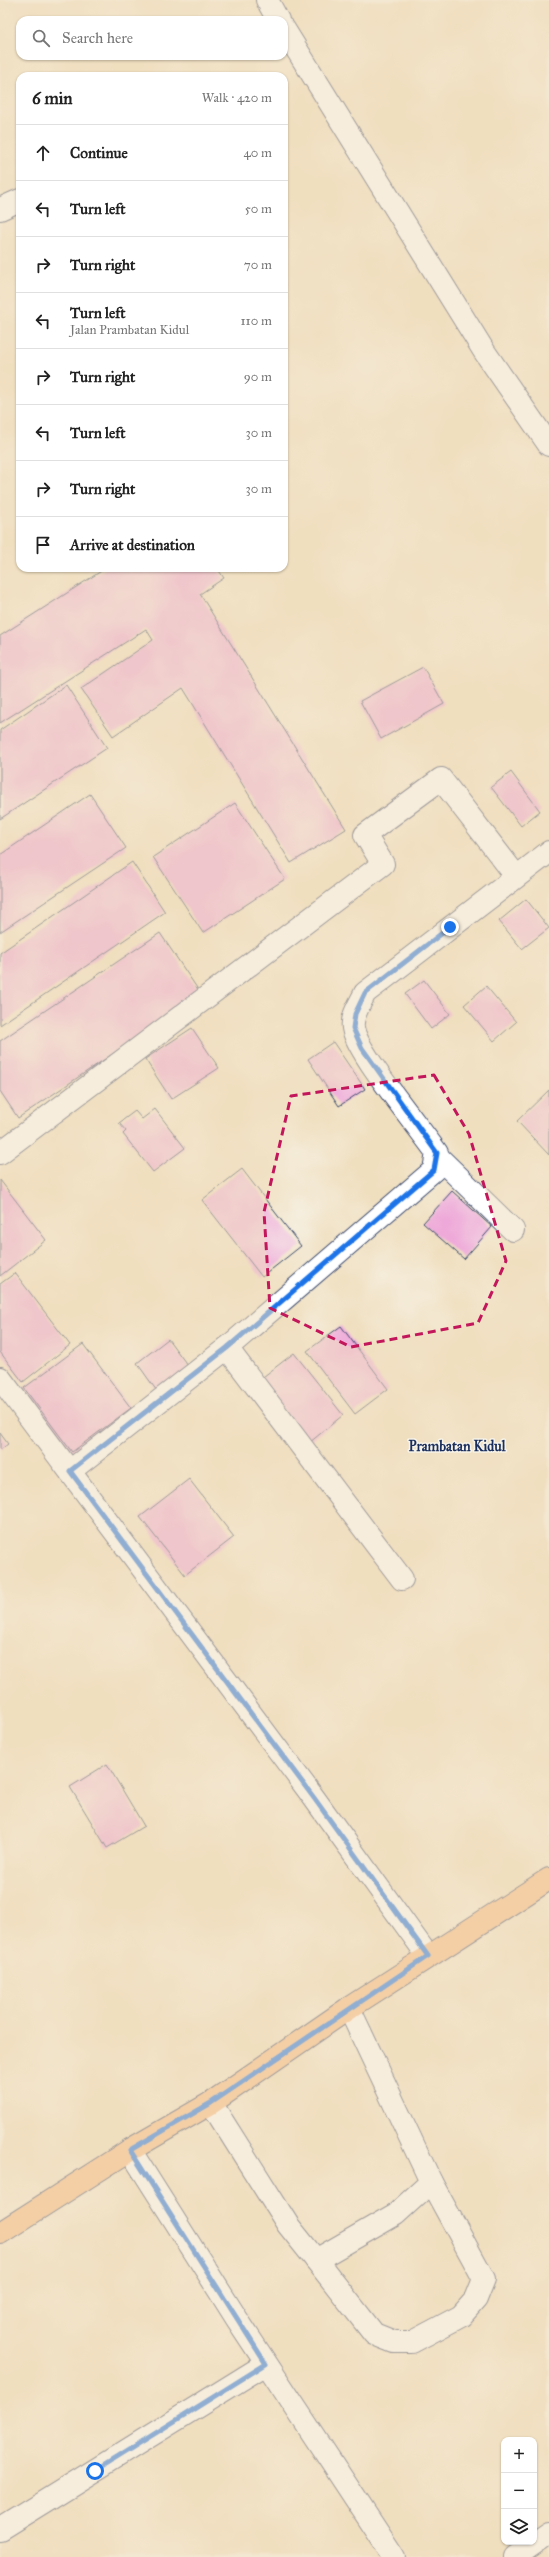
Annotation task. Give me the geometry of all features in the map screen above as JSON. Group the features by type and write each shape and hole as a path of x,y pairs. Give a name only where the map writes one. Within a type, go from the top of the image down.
{"main road":[{"path":"0,2233 130,2150 211,2103 349,2008 549,1879"}],"street":[{"path":"267,0 276,16"},
{"path":"288,36 484,351 549,445"},
{"path":"0,209 16,202"},
{"path":"0,1154 383,864 365,835 441,779 516,876"},
{"path":"513,1230 437,1156 437,1153 362,1048 353,1028 355,1014 365,993 549,852"},
{"path":"70,1471 227,1348 427,1178 434,1170 437,1156"},
{"path":"227,1348 402,1579"},
{"path":"0,1378 314,1798 428,1956"},
{"path":"211,2103 288,2225 374,2334 394,2342 412,2342 461,2316 476,2299 484,2279 431,2182 349,2008"},
{"path":"130,2150 266,2364 394,2557"},
{"path":"316,2260 396,2214 431,2182"},
{"path":"0,2529 266,2364"},
{"path":"515,2557 549,2533"}],"highlighted area":[{"path":"434,1075 469,1134 506,1261 478,1323 351,1347 270,1308 264,1212 291,1096"}],"building":[{"path":"100,572 220,572 224,578 200,594 346,829 291,863 183,688 113,736 81,689 153,640 146,629 0,723 0,636"},
{"path":"423,667 444,704 381,739 360,701"},
{"path":"66,685 107,748 0,819 0,730"},
{"path":"511,772 540,811 521,826 491,787"},
{"path":"90,794 126,848 0,932 0,855"},
{"path":"235,803 285,879 203,933 153,857"},
{"path":"132,862 165,912 0,1025 0,953"},
{"path":"526,899 549,928 522,949 499,921"},
{"path":"160,933 201,994 18,1118 0,1091 0,1041"},
{"path":"424,980 450,1014 431,1029 405,994"},
{"path":"486,986 516,1022 494,1041 464,1005"},
{"path":"192,1028 219,1068 171,1099 145,1059"},
{"path":"333,1042 365,1089 339,1106 308,1059"},
{"path":"549,1090 549,1155 517,1121"},
{"path":"155,1109 185,1148 153,1172 123,1134 126,1131 119,1123 135,1111 142,1119"},
{"path":"242,1169 301,1246 262,1277 202,1200"},
{"path":"0,1180 46,1240 0,1276"},
{"path":"452,1191 492,1227 464,1259 423,1223"},
{"path":"15,1273 70,1345 23,1382 0,1352 0,1284"},
{"path":"341,1326 388,1389 355,1414 307,1351"},
{"path":"168,1339 191,1370 159,1394 137,1363"},
{"path":"83,1344 131,1408 72,1452 24,1388"},
{"path":"294,1353 343,1415 309,1443 259,1380"},
{"path":"0,1433 8,1444 0,1450"},
{"path":"189,1479 234,1537 185,1575 140,1517"},
{"path":"107,1764 144,1826 107,1848 70,1787"}],"district":[{"name":"Prambatan Kidul","path":"457,1446"}],"route":[{"path":"95,2471 266,2364 130,2150 211,2103 349,2008 428,1956 314,1798 70,1471 227,1348 427,1178 434,1170 438,1161 437,1153 362,1048 353,1028 355,1014 365,993 450,927"}]}
